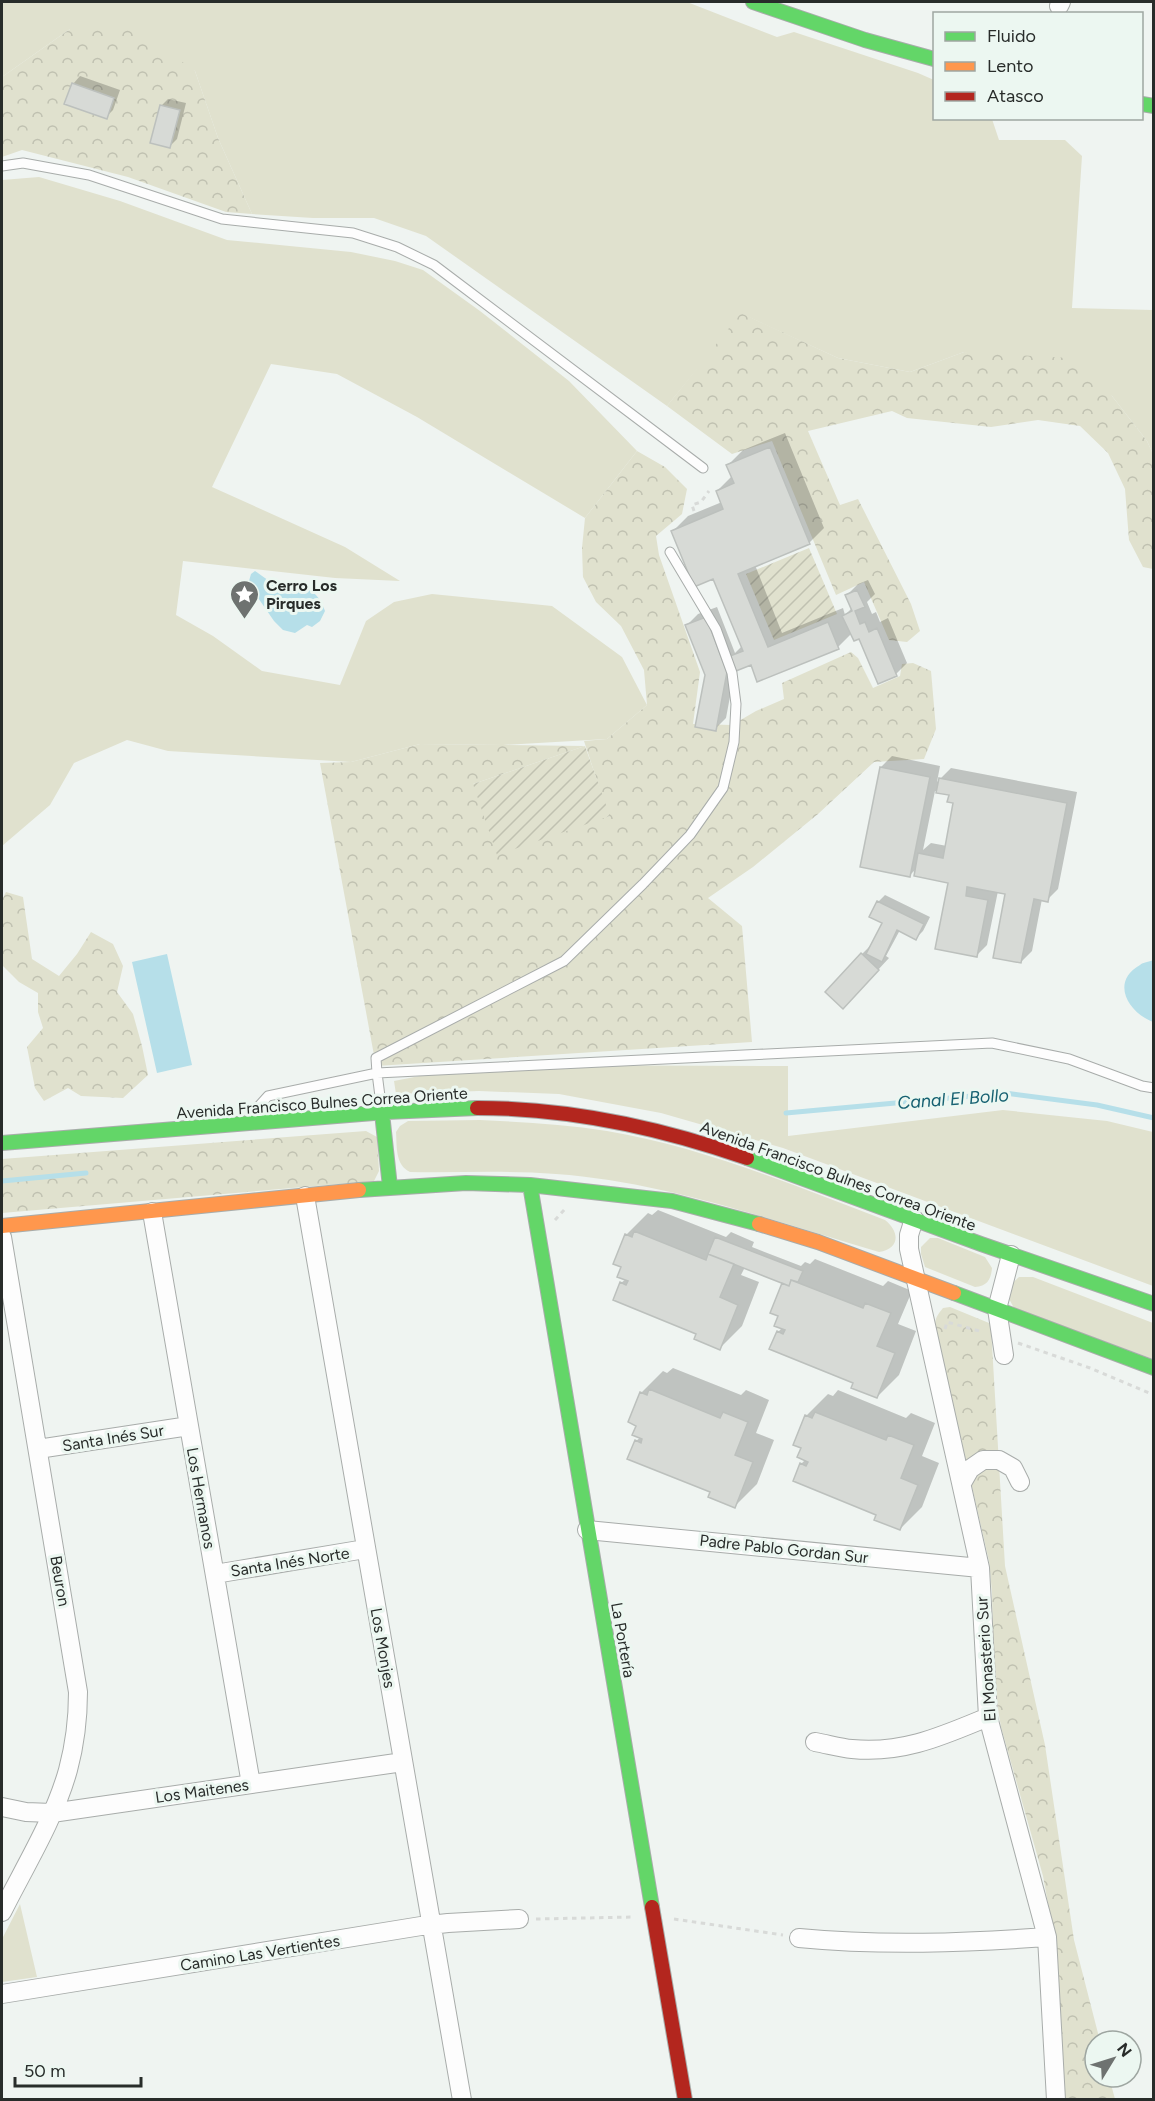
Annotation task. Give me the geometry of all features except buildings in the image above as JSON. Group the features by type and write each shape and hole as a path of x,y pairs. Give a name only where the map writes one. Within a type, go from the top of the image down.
{"street":[{"path":"753,2 835,31 933,59"},
{"name":"Avenida Francisco Bulnes Correa Oriente","path":"2,1143 434,1109 512,1109 572,1115 675,1136 753,1160 1011,1255 1154,1304"},
{"path":"382,1113 390,1187"},
{"path":"2,1226 390,1187 466,1183 530,1185 672,1201 744,1219 818,1242 1154,1368"},
{"name":"La Portería","path":"530,1185 685,2100"},
{"name":"Los Monjes","path":"305,1196 462,2100"},
{"name":"Los Hermanos","path":"152,1212 251,1784"},
{"name":"El Monasterio Sur","path":"914,1219 909,1236 909,1249 980,1568 988,1717 1047,1937 1056,2100"},
{"name":"Beuron","path":"2,1237 78,1692 73,1751 63,1786 52,1813 2,1912"},
{"path":"1003,1346 997,1309 1011,1255"},
{"name":"Santa Inés Sur","path":"38,1449 189,1426"},
{"path":"962,1483 970,1468 983,1460 999,1460 1013,1468 1020,1482"},
{"name":"Padre Pablo Gordan Sur","path":"588,1530 980,1568"},
{"name":"Santa Inés Norte","path":"215,1574 365,1549"},
{"path":"815,1742 852,1749 891,1750 916,1745 988,1717"},
{"name":"Los Maitenes","path":"2,1807 26,1812 52,1813 403,1762"},
{"name":"Camino Las Vertientes","path":"2,1994 432,1925 519,1919"},
{"path":"799,1938 905,1944 1047,1937"}],"lane":[{"path":"2,166 23,163 89,175 222,219 354,233 397,248 434,265 703,468"},
{"path":"382,1113 376,1058 564,961 644,884 690,835 723,788 734,742 736,704 732,673 716,629 670,552"},
{"path":"260,1122 259,1106 268,1096 377,1073 992,1043 1069,1059 1142,1086 1154,1088"}],"path":[{"path":"694,511 692,505 701,502 709,491"},
{"path":"537,1227 551,1224 565,1209 576,1209"},
{"path":"929,1336 944,1331 947,1322 1003,1346 1090,1368 1154,1395"}],"green space":[{"path":"2,2 687,2 777,37 794,32 933,80 933,120 992,120 999,140 1065,140 1082,156 1072,308 1153,310 1153,454 1147,441 1112,396 964,352 910,372 838,358 742,314 667,406 426,236 374,218 313,218 252,214 218,138 195,71 70,29 2,77"},
{"path":"129,24 195,71 218,138 252,214 226,212 128,177 22,150 2,157 2,77 70,29"},
{"path":"39,177 120,201 227,240 351,252 395,261 423,270 480,311 569,381 637,451 585,518 417,417 337,374 271,364 212,487 345,547 400,581 335,578 183,561 176,615 213,636 262,671 340,685 366,621 394,602 432,594 552,606 622,657 647,705 607,739 503,745 420,744 351,762 168,751 127,740 74,763 50,805 2,846 2,180"},
{"path":"741,313 838,358 910,372 964,352 1069,358 1112,396 1147,441 1153,454 1153,569 1143,567 1129,540 1125,489 1108,453 1080,426 1038,420 991,427 907,418 892,411 808,431 840,505 858,499 911,604 920,631 907,642 889,640 864,582 836,595 772,441 732,454 667,406"},
{"path":"637,451 665,467 687,489 682,514 656,536 659,555 700,672 693,724 732,725 784,699 782,683 851,652 858,658 873,688 900,676 902,664 913,663 931,671 936,729 924,759 874,762 818,814 753,867 708,898 742,926 752,1042 376,1066 320,763 351,762 420,744 585,746 473,784 609,817 584,741 607,739 647,705 644,670 621,626 596,602 583,577 582,548 585,518"},
{"path":"809,548 837,614 774,640 746,574"},
{"path":"585,746 610,816 497,855 473,784"},
{"path":"6,892 23,897 32,959 59,976 91,932 113,944 123,966 117,992 133,1014 148,1075 123,1098 81,1096 68,1088 44,1101 35,1088 27,1047 43,1028 38,1012 38,993 19,982 2,965 2,900"},
{"path":"476,1065 788,1066 788,1136 1003,1110 1107,1121 1153,1132 1153,1286 783,1148 661,1113 559,1094 479,1091 396,1094 394,1081"},
{"path":"480,1120 607,1131 713,1157 885,1220 893,1230 896,1239 891,1247 879,1252 719,1204 638,1185 556,1174 410,1172 399,1160 396,1132 408,1121"},
{"path":"366,1131 377,1137 379,1171 374,1181 2,1213 2,1159"},
{"path":"930,1238 938,1238 985,1257 992,1268 988,1282 975,1287 925,1267 921,1247"},
{"path":"1019,1277 1033,1277 1153,1323 1153,1359 1014,1308 1008,1297 1009,1286"},
{"path":"950,1307 989,1323 991,1328 1005,1566 1045,1745 1074,1940 1097,2029 1083,2029 1083,2089 1112,2089 1115,2099 1065,2099 1054,1937 1043,1876 1001,1727 994,1685 989,1561 935,1326 936,1318 943,1308"},
{"path":"20,1904 37,1977 2,1982 2,1939"}],"water":[{"path":"255,571 272,582 311,591 321,602 325,611 320,621 312,627 307,625 295,633 283,630 252,589 249,581 251,574"},
{"path":"167,954 192,1065 157,1073 132,962"},
{"path":"1154,960 1153,1022 1136,1011 1130,1004 1124,988 1131,972 1141,964"}],"waterway":[{"name":"Canal El Bollo","path":"786,1113 1005,1093 1097,1105 1154,1118"},
{"name":"Canal El Bollo","path":"2,1181 86,1173"}],"traffic: fast":[{"path":"753,2 865,40 933,59"},
{"path":"1143,104 1154,106"},
{"path":"2,1143 386,1112 477,1108"},
{"path":"382,1113 390,1187"},
{"path":"747,1158 981,1244 1154,1304"},
{"path":"359,1190 466,1183 530,1185 672,1201 759,1224"},
{"path":"530,1185 652,1907"},
{"path":"954,1293 1154,1368"}],"traffic: slow":[{"path":"2,1226 359,1190"},
{"path":"759,1224 818,1242 954,1293"}],"traffic: jam":[{"path":"477,1108 545,1112 614,1122 648,1129 747,1158"},
{"path":"652,1907 685,2100"}],"place":[{"name":"Cerro Los Pirques","path":"245,620"}]}
